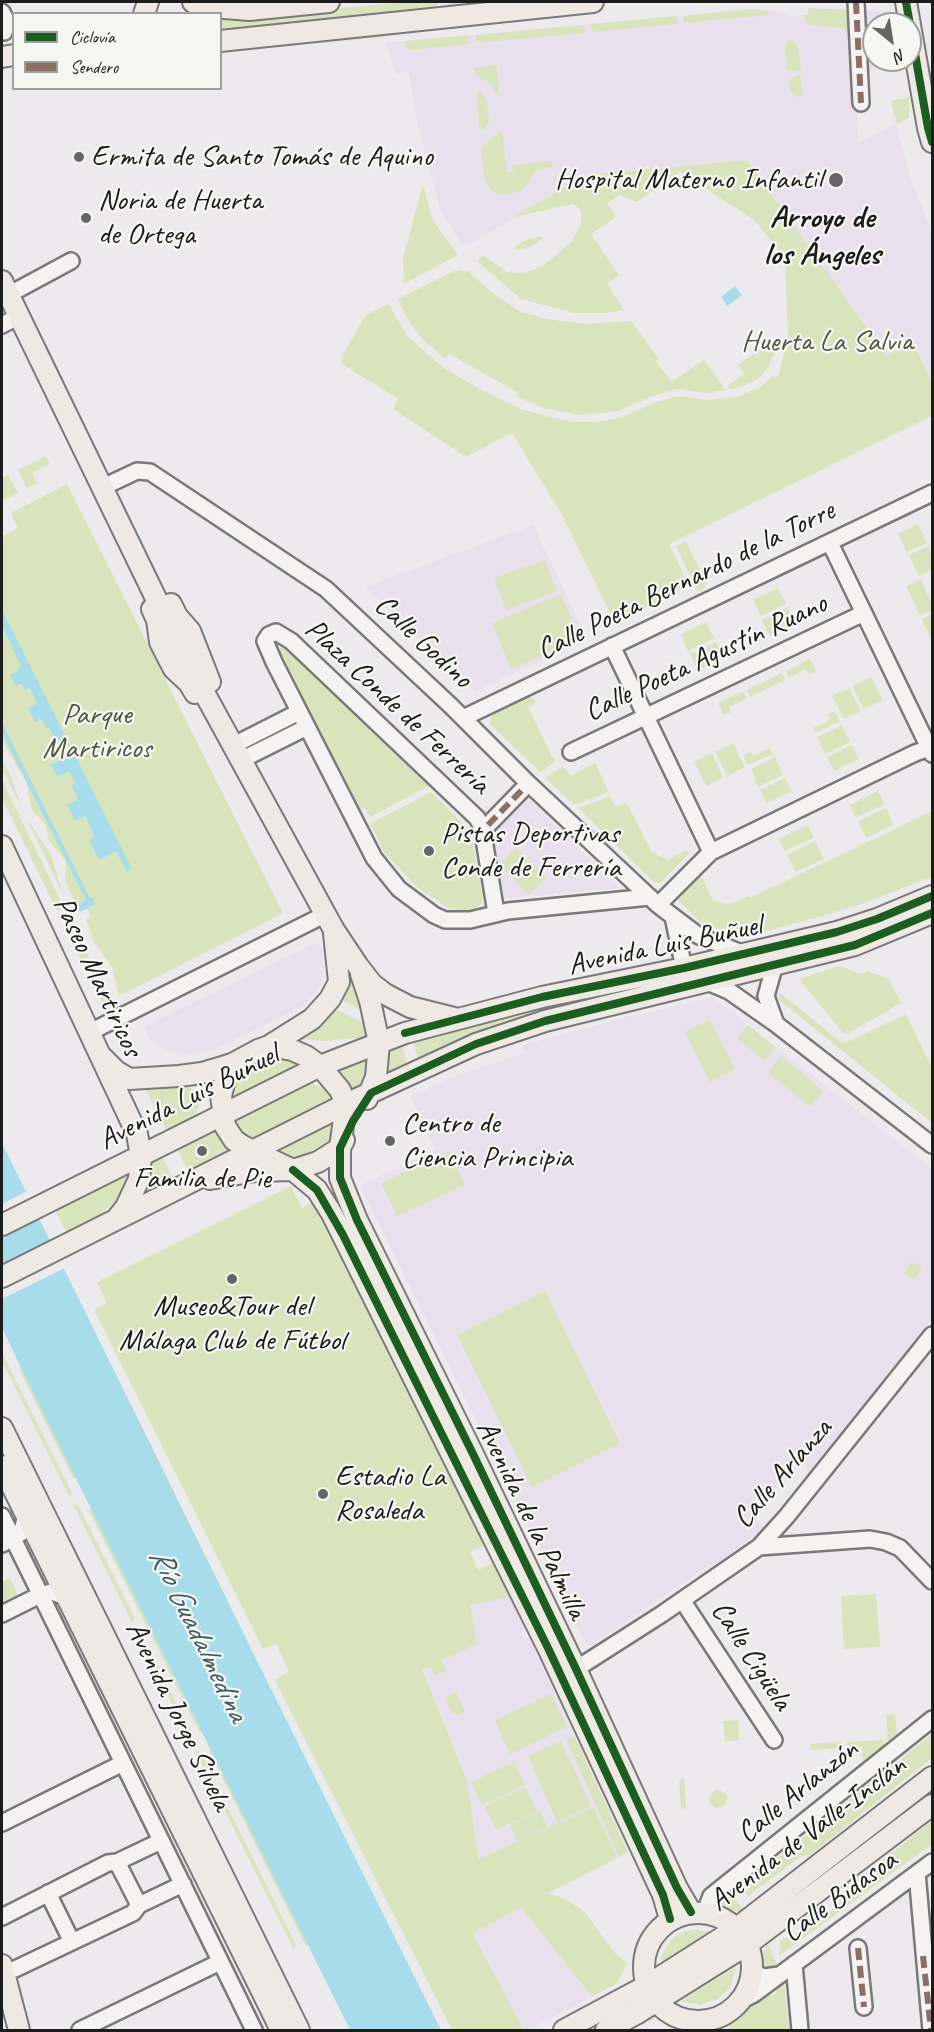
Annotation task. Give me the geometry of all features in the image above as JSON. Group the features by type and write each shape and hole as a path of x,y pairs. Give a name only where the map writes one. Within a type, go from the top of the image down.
{"main road":[{"path":"193,2 200,6 249,10 329,2"},
{"path":"222,41 593,2"},
{"path":"906,2 928,128 933,142"},
{"path":"5,288 15,323 149,581 183,654 328,923 372,984 397,1002 458,1019"},
{"name":"Paseo Martiricos","path":"2,846 137,1134 141,1156 139,1179 126,1207 116,1219"},
{"name":"Avenida Luis Buñuel","path":"2,1225 320,1066 405,1033 542,997 684,968 837,932 877,919 933,896"},
{"name":"Avenida Luis Buñuel","path":"2,1277 346,1104 476,1044 535,1024 855,945 933,914"},
{"path":"102,1057 116,1071 129,1079 179,1076 202,1073 232,1064 270,1046 312,1019 330,999 339,982 328,923"},
{"path":"340,1148 353,1121 371,1093 379,1060 379,1043 370,1001 358,966"},
{"path":"270,1046 292,1050 320,1066 340,1090 346,1104"},
{"path":"222,1115 221,1096 225,1078 232,1064"},
{"name":"Avenida de la Palmilla","path":"346,1104 340,1148 340,1178 357,1220 576,1669 677,1888 698,1912"},
{"name":"Avenida de la Palmilla","path":"222,1115 225,1126 234,1140 294,1170 317,1190 343,1235 567,1688 663,1895 670,1919"},
{"name":"Avenida Luis Buñuel","path":"188,1184 255,1171 294,1170 318,1162 340,1148"},
{"name":"Avenida Jorge Silvela","path":"2,1428 299,2031"},
{"name":"Avenida Jorge Silvela","path":"2,1466 281,2031"},
{"name":"Avenida de Valle-Inclán","path":"606,2031 933,1777"},
{"name":"Avenida de Valle-Inclán","path":"564,2031 651,1994 748,1944 933,1805"},
{"path":"698,1912 722,1918 737,1928 748,1944 753,1962 746,1994 731,2010 704,2026 666,2011 651,1994 644,1959 651,1938 659,1928 670,1919 698,1912"},
{"path":"3,1968 19,2031"}],"street":[{"path":"856,2 861,103"},
{"path":"5,288 71,261"},
{"name":"Calle Godino","path":"101,488 137,471 150,472 326,590 654,901 699,936 744,954"},
{"name":"Calle Poeta Bernardo de la Torre","path":"463,718 933,493"},
{"path":"496,913 654,901 711,852 932,750 830,543"},
{"name":"Calle Poeta Agustín Ruano","path":"571,752 864,613"},
{"name":"Plaza Conde de Ferrería","path":"276,632 298,648 477,818 482,827 496,913 470,920 445,920 434,915 399,889 374,858 299,712 266,641 269,635 276,632"},
{"path":"612,646 711,852"},
{"path":"239,756 299,712"},
{"path":"239,756 307,727"},
{"path":"488,825 522,790"},
{"path":"673,917 684,968"},
{"path":"90,1032 328,923"},
{"path":"775,964 766,996 776,1024"},
{"name":"Avenida Luis Buñuel","path":"684,968 705,981"},
{"path":"705,981 729,991 776,1024 933,1145"},
{"name":"Calle Arlanza","path":"576,1669 759,1547 788,1516 933,1335"},
{"path":"2,1515 7,1541 40,1595 254,2031"},
{"path":"7,1541 21,1533 26,1516"},
{"path":"759,1547 870,1539 886,1542 900,1548 933,1581"},
{"path":"2,1614 51,1592 66,1597"},
{"name":"Calle Cigüela","path":"682,1600 774,1740"},
{"path":"567,1688 576,1669"},
{"name":"Calle Arlanzón","path":"698,1912 711,1896 933,1719"},
{"path":"2,1823 123,1763"},
{"path":"2,1917 108,1863 117,1862 161,1840"},
{"path":"117,1862 139,1905"},
{"name":"Calle Bidasoa","path":"740,2001 754,1994 933,1862"},
{"path":"916,1874 926,1890 923,1956 931,2031"},
{"path":"3,1968 15,1969 133,1913 139,1905 183,1884"},
{"path":"48,1893 72,1942"},
{"path":"858,1948 864,2007"},
{"path":"80,2031 220,1962"},
{"path":"794,1964 800,2031"},
{"name":"Calle Bidasoa","path":"752,1972 764,1977 779,1975"}],"shaded area":[{"name":"Hospital Materno Infantil","path":"751,9 783,12 790,17 803,15 853,21 858,143 896,124 912,184 932,231 932,382 913,343 886,356 876,334 873,336 747,160 586,175 476,241 468,245 461,244 440,209 418,126 409,73 395,74 387,45 384,43"},
{"path":"889,11 889,12 862,12 862,42 860,12"},
{"path":"533,525 587,638 475,692 365,587"},
{"path":"524,795 620,888 504,898 491,829"},
{"path":"318,942 323,951 322,979 318,989 306,1004 217,1049 189,1055 172,1052 150,1039 143,1027"},
{"path":"712,997 932,1169 932,1319 808,1474 803,1456 754,1517 764,1528 717,1564 714,1562 591,1645 586,1643 360,1186 435,1149 410,1097 446,1079 525,1053 523,1045"},
{"path":"511,1597 525,1627 523,1635 525,1638 530,1638 628,1852 548,1893 486,1900 467,1781 424,1673 408,1616"},
{"path":"521,1907 592,1997 528,2030 524,2030 473,1934"}],"green space":[{"path":"406,2 437,2 438,12 222,34 222,15 266,15"},
{"path":"448,2 537,2 449,11"},
{"path":"808,8 853,10 853,34 849,34 844,28 809,25 803,15 808,15"},
{"path":"751,9 768,11 768,15 684,23 683,16"},
{"path":"677,16 678,24 592,32 591,24"},
{"path":"584,25 585,33 476,43 476,35"},
{"path":"379,34 384,37 267,48 269,45"},
{"path":"468,35 469,44 410,50 404,41"},
{"path":"788,40 795,42 798,47 801,69 799,71 787,70 785,49"},
{"path":"497,65 499,96 490,84 477,75 473,68"},
{"path":"800,75 803,94 799,97 790,90 789,78"},
{"path":"477,92 480,92 487,101 489,122 481,130 479,128"},
{"path":"909,97 909,118 897,124 891,101"},
{"path":"502,130 507,172 513,172 512,165 552,161 553,167 540,169 520,191 500,195 491,190 485,181 481,147"},
{"name":"Huerta La Salvia","path":"747,160 872,335 876,334 886,356 913,343 932,382 932,416 669,544 689,586 615,623 562,515 512,433 466,457 393,409 398,399 342,364 341,357 366,315 388,304 409,338 444,368 483,391 521,409 573,422 598,422 622,417 656,402 679,396 709,400 737,397 760,387 773,376 778,377 788,338 785,258 754,220 680,172 637,202 620,195 607,203 616,217 591,234 619,275 607,284 624,310 574,313 521,299 477,261 483,255 507,272 522,273 541,267 555,256 572,241 581,223 581,210 573,204 514,217 586,175"},
{"path":"422,187 424,187 432,219 458,255 404,284 403,259"},
{"path":"541,236 542,239 530,247 516,250 515,246"},
{"path":"460,270 469,272 494,294 521,312 547,319 585,324 631,321 658,358 656,361 671,382 704,360 726,390 706,393 677,389 653,396 618,411 580,415 543,408 516,396 517,392 449,354 446,359 422,339 407,318 398,299"},
{"path":"771,341 776,349 768,368 758,379 736,389 730,389 727,386 744,374 738,365"},
{"path":"46,456 50,464 32,473 37,483 27,488 18,470"},
{"path":"8,475 18,493 2,501 2,478"},
{"name":"Parque Martiricos","path":"67,484 283,913 118,995 112,967 94,942 86,919 91,916 87,908 80,912 65,881 66,861 49,841 45,824 32,810 26,782 2,740 2,541 4,540 2,537 18,528 11,513"},
{"path":"918,524 927,543 907,552 898,534"},
{"path":"686,541 706,583 704,589 698,592 676,546"},
{"path":"928,546 932,555 932,570 919,576 909,555"},
{"path":"545,560 557,591 506,610 494,578"},
{"path":"921,579 932,604 931,611 920,616 906,586"},
{"path":"778,588 786,604 761,616 753,600"},
{"path":"561,594 580,639 511,669 492,623"},
{"path":"788,607 795,624 770,636 762,620"},
{"path":"932,614 932,642 922,619"},
{"path":"706,622 714,638 688,651 681,634"},
{"path":"716,642 724,658 698,671 690,654"},
{"path":"281,647 286,649 429,786 370,817 365,808 359,810 280,653"},
{"path":"810,659 816,671 809,674 806,669 789,678 786,671"},
{"path":"782,673 785,680 750,697 747,690"},
{"path":"871,677 883,700 864,709 852,686"},
{"path":"849,688 861,711 844,719 832,696"},
{"path":"743,691 747,698 729,707 731,712 724,715 718,703"},
{"path":"529,697 536,702 528,707 556,761 540,772 490,724 490,718 495,713"},
{"path":"835,711 840,721 816,733 813,728 831,719 828,714"},
{"path":"842,725 850,742 825,754 817,737"},
{"path":"733,743 745,767 727,776 715,752"},
{"path":"852,745 859,759 834,771 827,757"},
{"path":"770,748 773,754 748,765 743,755 751,752 753,756"},
{"path":"712,753 723,777 706,786 694,762"},
{"path":"775,757 783,775 758,787 751,769"},
{"path":"2,760 11,776 21,807 2,768"},
{"path":"595,763 609,792 574,805 545,778 563,766 571,776"},
{"path":"785,778 792,791 766,803 760,790"},
{"path":"2,780 64,908 57,911 2,798"},
{"path":"878,791 885,804 856,818 850,805"},
{"name":"Pistas Deportivas Conde de Ferrería","path":"431,792 470,830 483,897 481,904 473,910 460,911 447,907 417,887 384,852 370,824"},
{"path":"610,796 616,807 626,802 652,852 667,860 687,850 689,854 660,883 655,883 578,808"},
{"path":"886,808 894,825 866,838 858,821"},
{"path":"932,811 932,877 862,904 747,936 706,926 678,900 700,874 713,900 729,905 748,896 750,898"},
{"path":"27,819 51,854 63,895"},
{"path":"808,825 814,838 785,851 779,839"},
{"path":"815,841 824,859 796,872 787,855"},
{"path":"516,848 547,878 529,895 499,865"},
{"path":"73,926 110,999 102,1002 66,930"},
{"path":"839,966 862,974 868,971 889,979 901,1003 847,1034 843,1033 799,979"},
{"path":"349,967 369,1014 339,999"},
{"path":"663,980 664,983 419,1062 413,1041 474,1024"},
{"path":"779,994 841,1042 847,1042 906,1014 932,1068 932,1123 779,1000"},
{"path":"333,1008 372,1027 368,1037 326,1041 299,1039"},
{"path":"710,1020 735,1069 710,1082 685,1032"},
{"path":"748,1025 776,1048 765,1061 737,1038"},
{"path":"402,1045 408,1067 387,1075 390,1051"},
{"path":"370,1056 370,1081 352,1094 339,1071"},
{"path":"781,1056 823,1091 810,1107 768,1072"},
{"path":"271,1057 282,1057 300,1062 300,1065 238,1096 231,1096 231,1088 242,1072 254,1063"},
{"path":"185,1083 197,1096 199,1106 195,1116 187,1123 168,1133 143,1085"},
{"path":"313,1084 327,1090 334,1101 258,1140 245,1137 236,1127 237,1119 305,1085"},
{"path":"329,1123 332,1125 330,1148 300,1163 279,1150 279,1148"},
{"path":"217,1131 231,1153 190,1175 177,1149"},
{"path":"449,1151 465,1185 397,1216 381,1183"},
{"path":"162,1156 175,1182 141,1197 151,1163"},
{"path":"124,1175 129,1178 117,1200 93,1221 68,1235 55,1210"},
{"name":"Estadio La Rosaleda","path":"291,1186 302,1208 313,1202 353,1277 484,1545 470,1552 478,1570 493,1563 511,1597 470,1605 477,1644 442,1660 447,1671 435,1676 431,1667 422,1669 467,1781 479,1859 594,1807 617,1858 548,1893 564,1898 584,1911 615,1953 627,1963 617,1983 592,1997 521,1907 473,1934 524,2030 452,2030 275,1680 289,1672 276,1644 263,1649 94,1309 107,1303 97,1282"},
{"path":"912,1261 922,1269 914,1280 904,1273"},
{"path":"545,1291 620,1443 532,1487 457,1335"},
{"path":"2,1353 72,1493 70,1498 2,1361"},
{"path":"21,1368 76,1478 73,1478 19,1369"},
{"path":"73,1504 78,1505 135,1618 132,1622"},
{"path":"91,1508 202,1732 199,1732 89,1511"},
{"path":"10,1578 18,1595 2,1603 2,1582"},
{"path":"876,1594 880,1647 844,1649 841,1596"},
{"path":"146,1645 192,1734 188,1736 144,1646"},
{"path":"456,1692 465,1712 457,1716 456,1713 452,1714 445,1698"},
{"path":"551,1694 567,1727 510,1754 495,1720"},
{"path":"895,1714 897,1734 888,1741 886,1715"},
{"path":"738,1720 739,1740 725,1741 723,1721"},
{"path":"932,1734 932,1758 810,1855 802,1856 748,1896 741,1887"},
{"path":"574,1735 628,1852 619,1857 566,1739"},
{"path":"883,1740 884,1745 863,1761 862,1747 847,1748 847,1742"},
{"path":"561,1741 591,1806 557,1822 528,1756"},
{"path":"841,1742 841,1748 811,1750 810,1744"},
{"path":"211,1749 308,1946 305,1945 209,1751"},
{"path":"195,1750 200,1752 296,1945 294,1950"},
{"path":"514,1762 525,1785 482,1805 471,1782"},
{"path":"684,1778 686,1808 681,1809 679,1779"},
{"path":"525,1787 537,1811 496,1830 485,1806"},
{"path":"718,1790 726,1795 727,1799 722,1807 718,1808 710,1803 709,1799 714,1791"},
{"path":"761,1809 769,1809 771,1825 762,1826"},
{"path":"540,1811 547,1827 517,1841 510,1825"},
{"path":"932,1821 932,1844 779,1956 780,1940 801,1931 823,1913 825,1915 839,1904 850,1886"},
{"path":"729,1891 742,1908 741,1912 727,1910 721,1905 720,1900"},
{"path":"695,1929 712,1932 661,1964 662,1955 671,1940 678,1934"},
{"path":"768,1944 778,1966 765,1970 761,1964 763,1952"},
{"path":"736,1967 731,1986 718,1999 700,2005 681,2001"},
{"path":"784,1983 789,2030 728,2030 738,2016 769,1994 772,1996 777,1992 775,1989"}],"water":[{"path":"735,286 742,295 727,306 721,297"},
{"path":"2,610 132,869 127,872 116,851 99,860 89,840 94,837 86,816 75,821 67,805 78,799 71,785 76,783 69,771 57,777 51,765 61,759 54,745 57,742 42,719 35,722 28,708 37,703 30,688 25,690 22,683 16,686 10,675 18,671 17,669 21,666 2,626"},
{"path":"2,723 95,904 80,912 77,905 86,900 2,733"},
{"name":"Río Guadalmedina","path":"2,1143 441,2030 350,2030 21,1368 2,1327"}],"pier":[{"path":"29,1190 42,1216 2,1236 2,1204"},
{"path":"54,1241 67,1267 2,1299 2,1267"}],"marked path":[{"path":"856,2 861,103"},
{"path":"488,825 522,790"},
{"path":"858,1948 864,2007"},
{"path":"923,1956 931,2030"}],"cycle path":[{"path":"906,2 932,142"},
{"path":"405,1033 542,997 684,968 837,932 877,919 932,896"},
{"path":"691,1912 677,1888 473,1454 357,1220 340,1178 340,1148 353,1121 371,1093 476,1044 545,1021 855,945 932,913"},
{"path":"293,1170 317,1190 343,1235 549,1650 663,1895 670,1919"}],"place":[{"name":"Ermita de Santo Tomás de Aquino","path":"79,157"},
{"name":"Hospital Materno Infantil","path":"836,180"},
{"name":"Noria de Huerta de Ortega","path":"86,218"},
{"name":"Pistas Deportivas Conde de Ferrería","path":"429,851"},
{"name":"Centro de Ciencia Principia","path":"390,1141"},
{"name":"Familia de Pie","path":"202,1151"},
{"name":"Museo&Tour del Málaga Club de Fútbol","path":"232,1279"},
{"name":"Estadio La Rosaleda","path":"323,1494"}],"district":[{"name":"Arroyo de los Ángeles","path":"822,238"}]}
